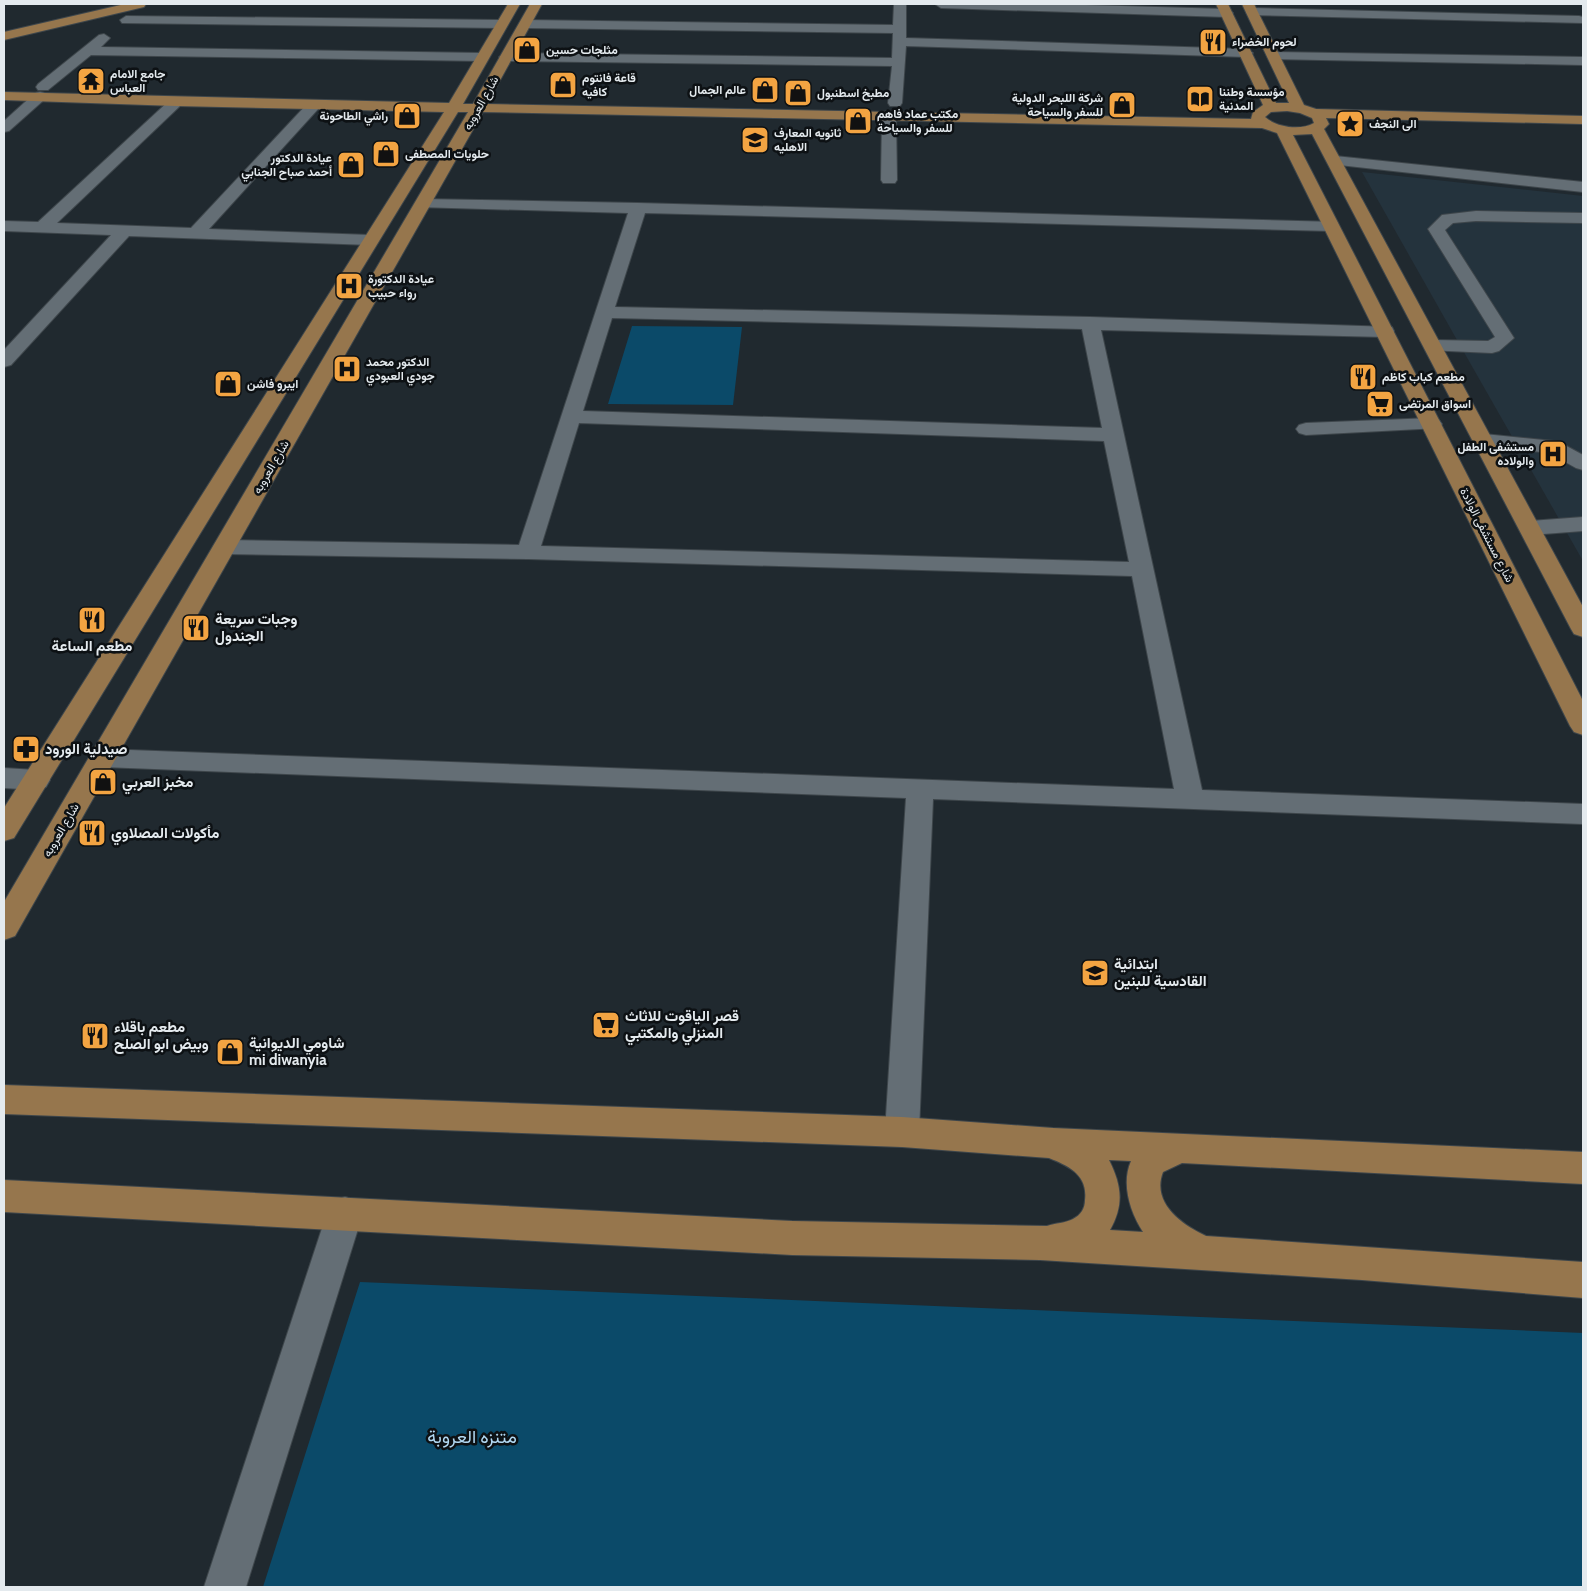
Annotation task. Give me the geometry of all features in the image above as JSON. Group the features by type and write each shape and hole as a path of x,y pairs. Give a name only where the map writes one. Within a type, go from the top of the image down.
{"main road":[{"path":"4,28 112,4"},
{"path":"4,36 138,4"},
{"name":"شارع العروبه","path":"4,831 456,102 514,4"},
{"name":"شارع العروبه","path":"4,928 423,204 536,4"},
{"name":"شارع مستشفى الولادة","path":"1225,8 1246,53 1270,119 1331,226 1583,726"},
{"path":"1250,8 1298,108 1317,122 1335,161 1583,629"},
{"path":"4,87 42,92 176,102 314,105 481,102 892,109 1270,119 1299,131 1317,122 1583,120"},
{"path":"4,96 42,92 456,102"},
{"path":"1270,119 1298,108"},
{"path":"1317,122 1583,134"},
{"path":"1454,468 1501,472"},
{"path":"4,1099 902,1132 1053,1143 1583,1168"},
{"path":"1040,1243 1086,1231 1096,1222 1102,1208 1104,1193 1101,1179 1092,1165 1078,1155 1053,1143"},
{"path":"1183,1148 1158,1157 1148,1164 1144,1178 1145,1192 1150,1212 1159,1227 1175,1241 1203,1252"},
{"path":"4,1196 792,1238 1040,1243 1203,1252 1583,1280"}],"street":[{"path":"4,128 42,92 119,26 138,4"},
{"path":"889,180 892,109 899,62 900,4"},
{"path":"941,4 1225,8"},
{"path":"1250,8 1581,22"},
{"path":"1570,9 1581,22"},
{"path":"119,26 502,24"},
{"path":"525,24 900,35 1246,53"},
{"path":"90,51 482,57"},
{"path":"1274,56 1583,61"},
{"path":"506,57 899,62"},
{"path":"43,227 176,102"},
{"path":"197,232 314,105"},
{"path":"1335,161 1583,187"},
{"path":"423,204 1331,226"},
{"path":"528,552 638,208"},
{"path":"1433,346 1492,347 1505,338 1436,229 1448,218 1476,216 1583,218"},
{"path":"4,226 370,240"},
{"path":"4,361 125,230"},
{"path":"605,312 1385,331"},
{"path":"1090,323 1190,798"},
{"path":"570,417 1113,435"},
{"path":"1306,428 1432,424"},
{"path":"1484,440 1554,447 1583,464"},
{"path":"1530,528 1583,524"},
{"path":"224,546 1141,568"},
{"path":"103,758 1583,814"},
{"path":"4,778 36,780"},
{"path":"902,1132 920,790"},
{"path":"225,1587 345,1213"}],"shaded area":[{"name":"مستشفى الطفل والولاده","path":"1362,172 1583,196 1583,561 1461,347"}],"green space":[{"path":"632,326 742,327 733,405 608,404"},
{"name":"متنزه العروبة","path":"360,1282 1583,1333 1583,1587 263,1587"}],"place":[{"name":"لحوم الخضراء","path":"1213,42"},
{"name":"مثلجات حسين","path":"527,50"},
{"name":"جامع الامام العباس","path":"91,81"},
{"name":"قاعة فانتوم كافيه","path":"563,85"},
{"name":"عالم الجمال","path":"765,90"},
{"name":"مطبخ اسطنبول","path":"798,93"},
{"name":"مؤسسة وطننا المدنية","path":"1200,99"},
{"name":"شركة اللبحر الدولية للسفر والسياحة","path":"1122,105"},
{"name":"راشي الطاحونة","path":"407,116"},
{"name":"مكتب عماد فاهم للسفر والسياحة","path":"858,121"},
{"name":"الى النجف","path":"1350,124"},
{"name":"ثانويه المعارف الاهليه","path":"755,140"},
{"name":"حلويات المصطفى","path":"386,154"},
{"name":"عيادة الدكتور أحمد صباح الجنابي","path":"351,165"},
{"name":"عيادة الدكتورة رواء حبيب","path":"349,286"},
{"name":"الدكتور محمد جودي العبودي","path":"347,369"},
{"name":"مطعم كباب كاظم","path":"1363,377"},
{"name":"ايبرو فاشن","path":"228,384"},
{"name":"اسواق المرتضى","path":"1380,404"},
{"name":"مستشفى الطفل والولاده","path":"1553,454"},
{"name":"مطعم الساعة","path":"92,620"},
{"name":"وجبات سريعة الجندول","path":"196,628"},
{"name":"صيدلية الورود","path":"26,749"},
{"name":"مخبز العربي","path":"103,782"},
{"name":"مأكولات المصلاوي","path":"92,833"},
{"name":"ابتدائية القادسية للبنين","path":"1095,973"},
{"name":"قصر الياقوت للاثاث المنزلي والمكتبي","path":"606,1025"},
{"name":"مطعم باقلاء وبيض ابو الصلح","path":"95,1036"},
{"name":"شاومي الديوانية mi diwanyia","path":"230,1052"}]}
